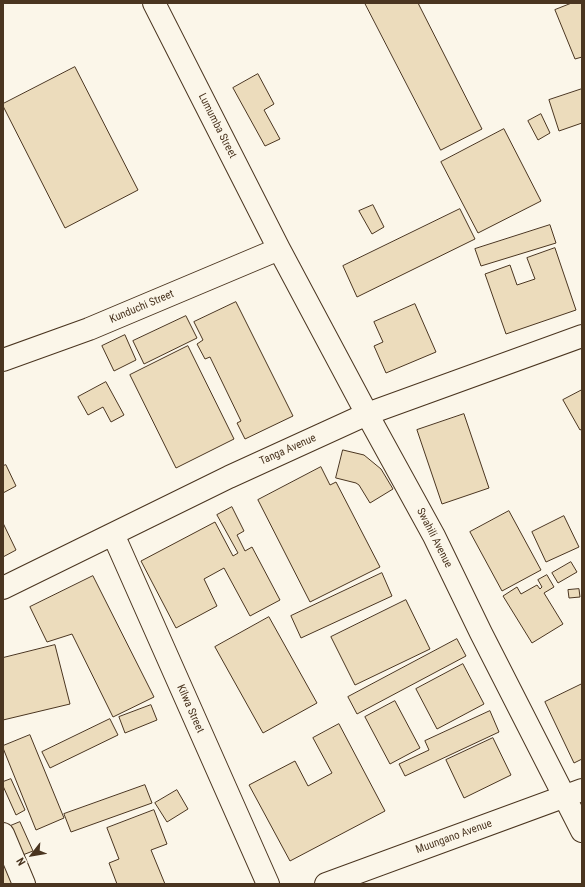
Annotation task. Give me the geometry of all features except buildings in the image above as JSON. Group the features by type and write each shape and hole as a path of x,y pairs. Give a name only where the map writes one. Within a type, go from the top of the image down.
{"street":[{"name":"Lumumba Street","path":"154,3 279,250"},
{"name":"Kunduchi Street","path":"3,360 89,329 279,250"},
{"name":"Swahili Avenue","path":"279,250 434,536 481,633 573,793 582,831"},
{"name":"Tanga Avenue","path":"3,588 229,477 367,414 582,336"},
{"name":"Kilwa Street","path":"113,534 268,884"},
{"name":"Muungano Avenue","path":"326,884 573,793"},
{"path":"3,834 24,884"}]}
